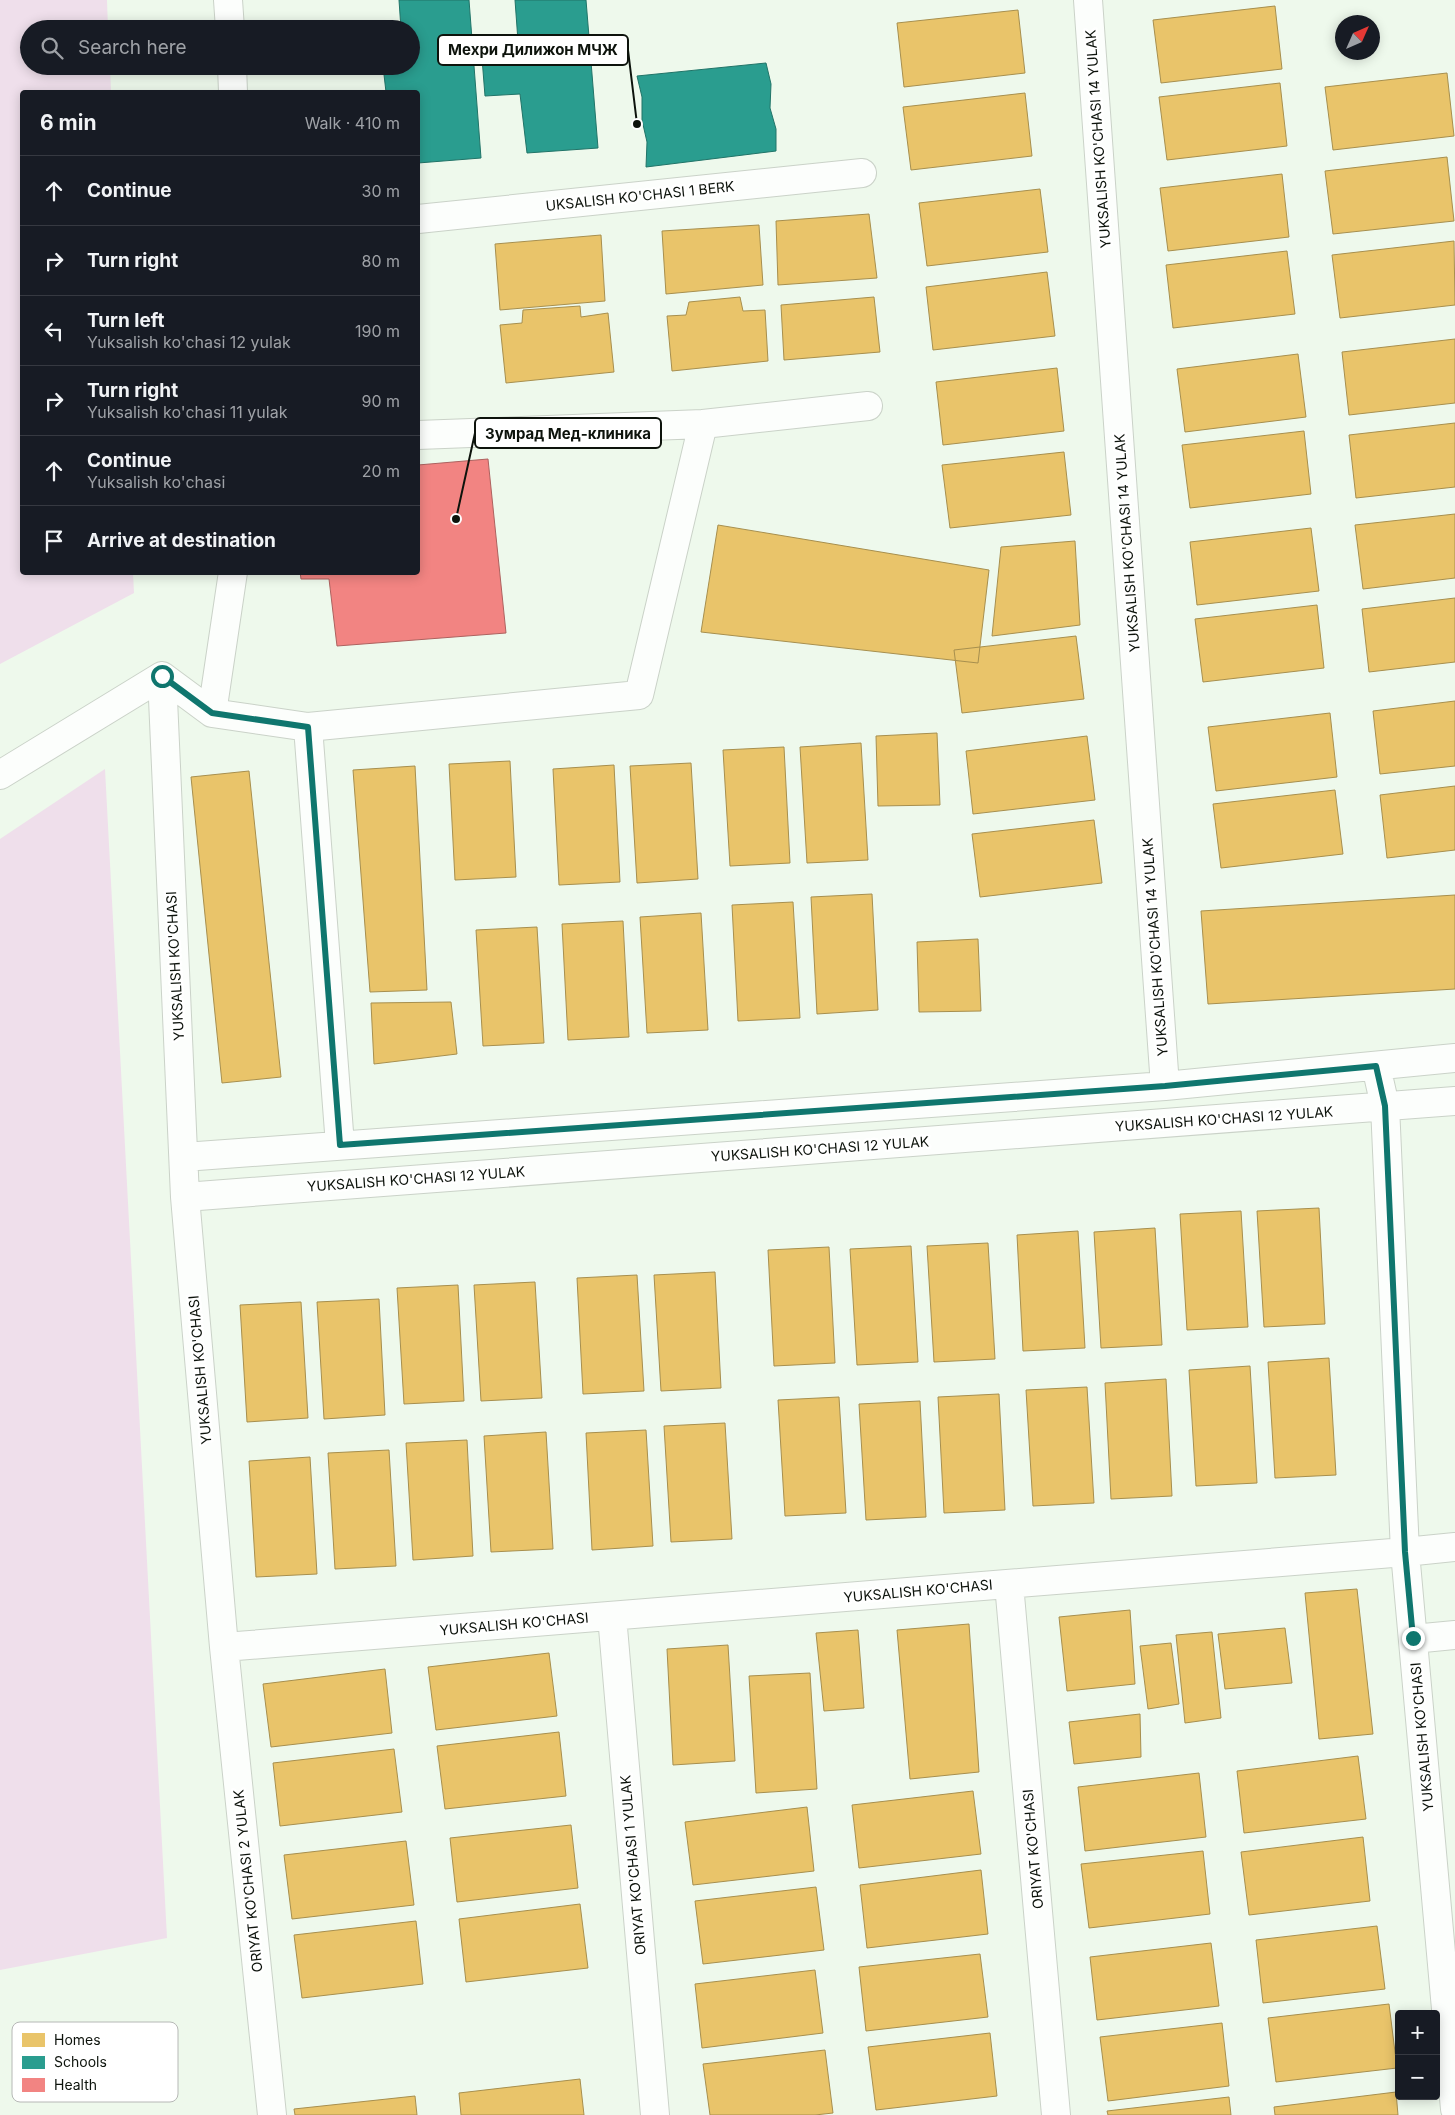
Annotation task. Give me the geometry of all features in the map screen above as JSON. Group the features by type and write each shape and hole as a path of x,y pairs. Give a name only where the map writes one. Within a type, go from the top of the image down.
{"street":[{"path":"228,0 229,20"},
{"name":"YUKSALISH KO'CHASI 14 YULAK","path":"1088,0 1165,1086"},
{"path":"232,75 233,90"},
{"name":"UKSALISH KO'CHASI 1 BERK","path":"420,219 862,173"},
{"path":"420,435 703,424 868,406"},
{"path":"0,775 162,676 212,713 308,727 639,695 703,424"},
{"path":"212,713 233,575"},
{"name":"YUKSALISH KO'CHASI","path":"162,676 185,1196 224,1647 1405,1552 1455,2109"},
{"path":"308,727 340,1145"},
{"path":"184,1157 1165,1086 1455,1058"},
{"path":"1376,1066 1385,1106 1405,1552 1455,1547"},
{"name":"YUKSALISH KO'CHASI 12 YULAK","path":"185,1196 1455,1101"},
{"name":"ORIYAT KO'CHASI","path":"1009,1584 1056,2115"},
{"name":"ORIYAT KO'CHASI 1 YULAK","path":"612,1616 655,2115"},
{"path":"1413,1638 1455,1635"},
{"name":"ORIYAT KO'CHASI 2 YULAK","path":"224,1647 272,2115"}],"shaded area":[{"path":"0,0 107,0 108,20 20,20 20,75 110,75 111,90 20,90 20,575 133,575 134,593 0,664"},
{"path":"105,769 167,1938 0,1970 0,839"}],"building: Homes":[{"path":"1275,6 1282,69 1161,83 1153,20"},
{"path":"1018,10 1025,73 904,87 897,23"},
{"path":"1447,73 1454,136 1333,150 1325,87"},
{"path":"1280,83 1287,146 1167,160 1159,97"},
{"path":"1025,93 1032,156 911,170 903,107"},
{"path":"1447,157 1454,221 1333,234 1325,171"},
{"path":"1282,174 1289,237 1168,251 1160,188"},
{"path":"1040,189 1048,252 927,266 919,203"},
{"path":"869,214 877,278 778,285 776,221"},
{"path":"759,225 763,285 666,294 662,231"},
{"path":"601,235 605,301 500,310 495,244"},
{"path":"1454,241 1455,305 1340,318 1332,255"},
{"path":"1287,251 1295,314 1173,328 1166,265"},
{"path":"1047,272 1055,336 933,350 926,287"},
{"path":"740,297 743,311 765,310 768,361 672,371 667,316 686,315 689,302"},
{"path":"874,297 880,352 784,360 781,305"},
{"path":"580,306 581,317 608,313 614,372 506,383 500,325 522,323 523,310"},
{"path":"1455,339 1455,403 1349,415 1342,352"},
{"path":"1298,354 1306,417 1185,432 1177,369"},
{"path":"1057,368 1064,431 943,445 936,382"},
{"path":"1455,423 1455,487 1356,498 1349,435"},
{"path":"1304,431 1311,494 1190,508 1182,445"},
{"path":"1064,452 1071,515 950,528 942,465"},
{"path":"1455,514 1455,578 1363,589 1355,525"},
{"path":"718,525 989,570 978,663 701,632"},
{"path":"1311,528 1319,591 1197,605 1190,542"},
{"path":"1075,541 1080,625 992,636 1001,547"},
{"path":"1455,598 1455,662 1369,672 1362,609"},
{"path":"1317,605 1324,668 1203,682 1195,619"},
{"path":"1076,636 1084,699 962,713 954,650"},
{"path":"1455,701 1455,766 1380,774 1373,711"},
{"path":"1330,713 1337,777 1216,791 1208,727"},
{"path":"937,733 940,805 878,806 876,736"},
{"path":"1087,736 1095,800 973,814 966,751"},
{"path":"861,743 868,860 807,863 800,747"},
{"path":"784,747 790,863 730,866 723,750"},
{"path":"510,761 516,877 455,880 449,764"},
{"path":"691,763 698,879 637,883 630,766"},
{"path":"614,765 620,882 559,885 553,769"},
{"path":"415,766 427,990 370,992 353,770"},
{"path":"249,771 281,1077 222,1083 191,777"},
{"path":"1455,786 1455,850 1387,858 1380,795"},
{"path":"1335,790 1343,854 1221,868 1213,804"},
{"path":"1094,820 1102,883 980,897 972,834"},
{"path":"872,894 878,1010 817,1014 811,897"},
{"path":"1455,895 1455,989 1208,1004 1201,911"},
{"path":"793,902 800,1018 738,1021 732,905"},
{"path":"701,913 708,1030 647,1033 640,917"},
{"path":"623,921 629,1037 568,1040 562,924"},
{"path":"537,927 544,1043 483,1046 476,930"},
{"path":"978,939 981,1011 919,1012 917,942"},
{"path":"451,1002 457,1054 374,1064 371,1003"},
{"path":"1319,1208 1325,1324 1264,1327 1257,1211"},
{"path":"1241,1211 1248,1327 1187,1330 1180,1214"},
{"path":"1155,1228 1162,1345 1101,1348 1094,1232"},
{"path":"1078,1231 1085,1348 1023,1351 1017,1235"},
{"path":"988,1243 995,1359 934,1362 927,1246"},
{"path":"911,1246 918,1362 857,1365 850,1249"},
{"path":"829,1247 835,1363 774,1366 768,1250"},
{"path":"715,1272 721,1388 661,1391 654,1275"},
{"path":"637,1275 644,1391 583,1394 577,1278"},
{"path":"535,1282 542,1398 481,1401 474,1285"},
{"path":"458,1285 464,1401 404,1404 397,1288"},
{"path":"379,1299 385,1415 324,1419 317,1302"},
{"path":"301,1302 308,1418 247,1422 240,1305"},
{"path":"1329,1358 1336,1475 1275,1478 1268,1362"},
{"path":"1250,1366 1257,1483 1196,1486 1189,1370"},
{"path":"1166,1379 1172,1496 1111,1499 1105,1383"},
{"path":"1087,1387 1094,1503 1033,1506 1026,1390"},
{"path":"999,1394 1005,1510 944,1513 938,1397"},
{"path":"839,1397 846,1513 785,1516 778,1400"},
{"path":"920,1401 926,1517 866,1520 859,1404"},
{"path":"725,1423 732,1539 671,1542 664,1426"},
{"path":"646,1430 653,1546 592,1550 586,1433"},
{"path":"546,1432 553,1549 491,1552 484,1436"},
{"path":"467,1440 473,1556 413,1560 406,1443"},
{"path":"389,1450 396,1566 335,1569 328,1453"},
{"path":"310,1457 317,1574 256,1577 249,1461"},
{"path":"1357,1589 1373,1734 1319,1739 1305,1593"},
{"path":"1130,1610 1135,1684 1067,1691 1059,1617"},
{"path":"969,1624 979,1772 910,1779 897,1630"},
{"path":"1285,1628 1292,1683 1225,1689 1218,1634"},
{"path":"858,1630 864,1708 824,1711 816,1633"},
{"path":"1212,1632 1221,1718 1185,1723 1176,1635"},
{"path":"1171,1643 1179,1704 1148,1709 1140,1646"},
{"path":"728,1645 735,1761 673,1765 667,1649"},
{"path":"549,1653 557,1716 436,1730 428,1667"},
{"path":"385,1669 392,1733 271,1747 263,1684"},
{"path":"810,1673 817,1789 756,1793 749,1676"},
{"path":"1140,1714 1141,1757 1074,1764 1069,1722"},
{"path":"559,1732 566,1796 445,1809 437,1746"},
{"path":"394,1749 402,1812 280,1826 273,1763"},
{"path":"1358,1756 1366,1819 1244,1833 1237,1771"},
{"path":"1199,1773 1206,1837 1085,1851 1078,1787"},
{"path":"973,1791 981,1854 859,1868 852,1805"},
{"path":"807,1807 814,1871 693,1885 685,1822"},
{"path":"571,1825 578,1888 457,1902 450,1838"},
{"path":"1363,1837 1370,1901 1249,1915 1241,1852"},
{"path":"406,1841 414,1905 292,1919 284,1855"},
{"path":"1203,1851 1210,1914 1089,1928 1081,1864"},
{"path":"981,1870 988,1934 867,1948 860,1885"},
{"path":"816,1887 824,1950 703,1964 695,1901"},
{"path":"580,1904 588,1968 466,1982 459,1919"},
{"path":"416,1921 423,1984 302,1998 294,1935"},
{"path":"1377,1926 1385,1989 1263,2003 1256,1940"},
{"path":"1211,1943 1219,2006 1097,2020 1090,1957"},
{"path":"980,1954 988,2017 866,2031 859,1967"},
{"path":"815,1970 823,2033 702,2048 695,1984"},
{"path":"1389,2004 1395,2052 1395,2068 1276,2082 1268,2018"},
{"path":"1222,2023 1229,2086 1108,2101 1100,2037"},
{"path":"990,2033 997,2096 876,2110 868,2047"},
{"path":"825,2050 833,2113 815,2115 710,2115 703,2064"},
{"path":"580,2079 584,2115 461,2115 459,2093"},
{"path":"1395,2092 1398,2115 1275,2115 1274,2107"},
{"path":"415,2096 417,2115 295,2115 294,2109"},
{"path":"1229,2097 1231,2115 1108,2115 1107,2111"}],"building: Schools":[{"path":"399,0 469,0 481,158 420,163 420,90 386,90 384,75 420,75 420,20 400,20"},
{"path":"515,0 586,0 598,148 527,153 520,94 485,96 482,58 519,55"},
{"path":"766,63 771,84 770,108 776,129 776,151 646,167 647,142 642,120 642,97 637,76"}],"building: Health":[{"path":"488,459 506,633 337,646 329,579 301,579 300,575 420,575 420,465"}],"place":[{"name":"Мехри Дилижон МЧЖ","path":"637,124"},
{"name":"Зумрад Мед-клиника","path":"456,519"}],"route":[{"path":"162,676 212,713 308,727 340,1145 1165,1086 1376,1066 1385,1106 1405,1552 1413,1638"}]}
